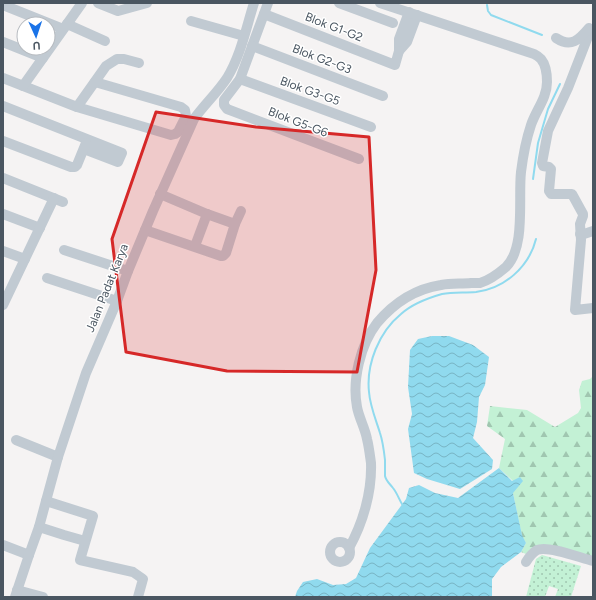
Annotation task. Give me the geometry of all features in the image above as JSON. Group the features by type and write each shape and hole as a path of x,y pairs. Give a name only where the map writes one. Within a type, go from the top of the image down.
{"street":[{"path":"23,86 82,3"},
{"path":"98,3 118,11 147,3"},
{"name":"Jalan Padat Karya","path":"16,594 28,555 39,527 58,457 86,373 160,194 194,119 228,77 238,57 254,3"},
{"path":"240,79 268,3"},
{"path":"339,3 393,23"},
{"path":"349,548 355,539 365,509 370,487 371,464 367,440 357,407 355,386 358,363 366,344 376,325 390,309 406,298 423,289 441,285 480,282 494,276 507,266 514,255 519,236 521,174 525,144 532,124 545,96 547,83 546,70 541,58 534,54 380,3"},
{"path":"3,5 105,41"},
{"name":"Blok G1-G2","path":"264,14 395,65 399,51 400,39 413,13"},
{"path":"191,21 244,36"},
{"path":"556,38 562,42 572,43 580,39 589,28 592,31 589,34 568,88 548,132 542,163 543,166 549,167 550,169 549,191 551,194 573,195 584,216 580,224 581,240 575,310 593,308"},
{"path":"3,42 43,58"},
{"name":"Blok G2-G3","path":"252,46 383,96"},
{"path":"77,107 106,66 117,59 124,59 139,63"},
{"path":"3,78 77,107 171,135 178,132 186,116 185,110 181,107 95,82"},
{"name":"Blok G5-G6","path":"240,79 224,100 224,105 227,109 359,159"},
{"name":"Blok G3-G5","path":"240,79 371,127"},
{"path":"3,106 86,144 77,165 75,167 71,167 3,141"},
{"path":"3,178 59,200 40,228 25,259 7,288 3,305"},
{"path":"160,194 235,224"},
{"path":"145,230 223,256 226,253 235,224 241,211"},
{"path":"3,214 40,228"},
{"path":"195,246 207,214"},
{"path":"580,234 593,231"},
{"path":"3,250 25,259"},
{"path":"64,250 128,271"},
{"path":"47,278 117,301"},
{"path":"16,440 58,457"},
{"path":"46,501 93,516 80,560 133,572 143,579 138,597"},
{"path":"39,527 85,541"},
{"path":"3,545 28,555"},
{"path":"526,562 531,554 538,550 549,549 593,562"},
{"path":"16,594 43,597"}],"highlighted area":[{"path":"156,112 256,127 369,137 376,270 357,372 227,371 126,352 112,239"}],"green space":[{"path":"593,376 593,559 547,546 526,554 521,552 526,543 522,536 513,493 513,481 499,468 505,439 487,426 490,406 527,410 555,427 578,413 581,408 579,390 582,381 590,379"},
{"path":"542,555 581,566 571,597 555,597 558,589 549,586 545,597 526,597 536,559"}],"water":[{"path":"432,336 449,336 473,345 489,357 485,385 479,397 477,422 473,438 493,460 492,469 460,489 427,479 414,473 408,429 412,414 408,387 410,350 418,339"},
{"path":"499,468 512,481 520,477 523,481 513,493 522,535 526,543 521,552 501,567 492,579 492,597 295,597 303,582 317,579 333,585 346,584 356,578 370,548 406,499 409,488 419,485 435,493 458,498"}],"waterway":[{"path":"487,5 488,11 491,15 542,35"},
{"path":"533,179 538,143 548,109 560,84"},
{"path":"402,504 385,476 383,443 370,397 370,371 372,360 380,339 393,321 410,307 420,302 442,294 486,290 505,281 514,275 528,259 536,239"}]}
